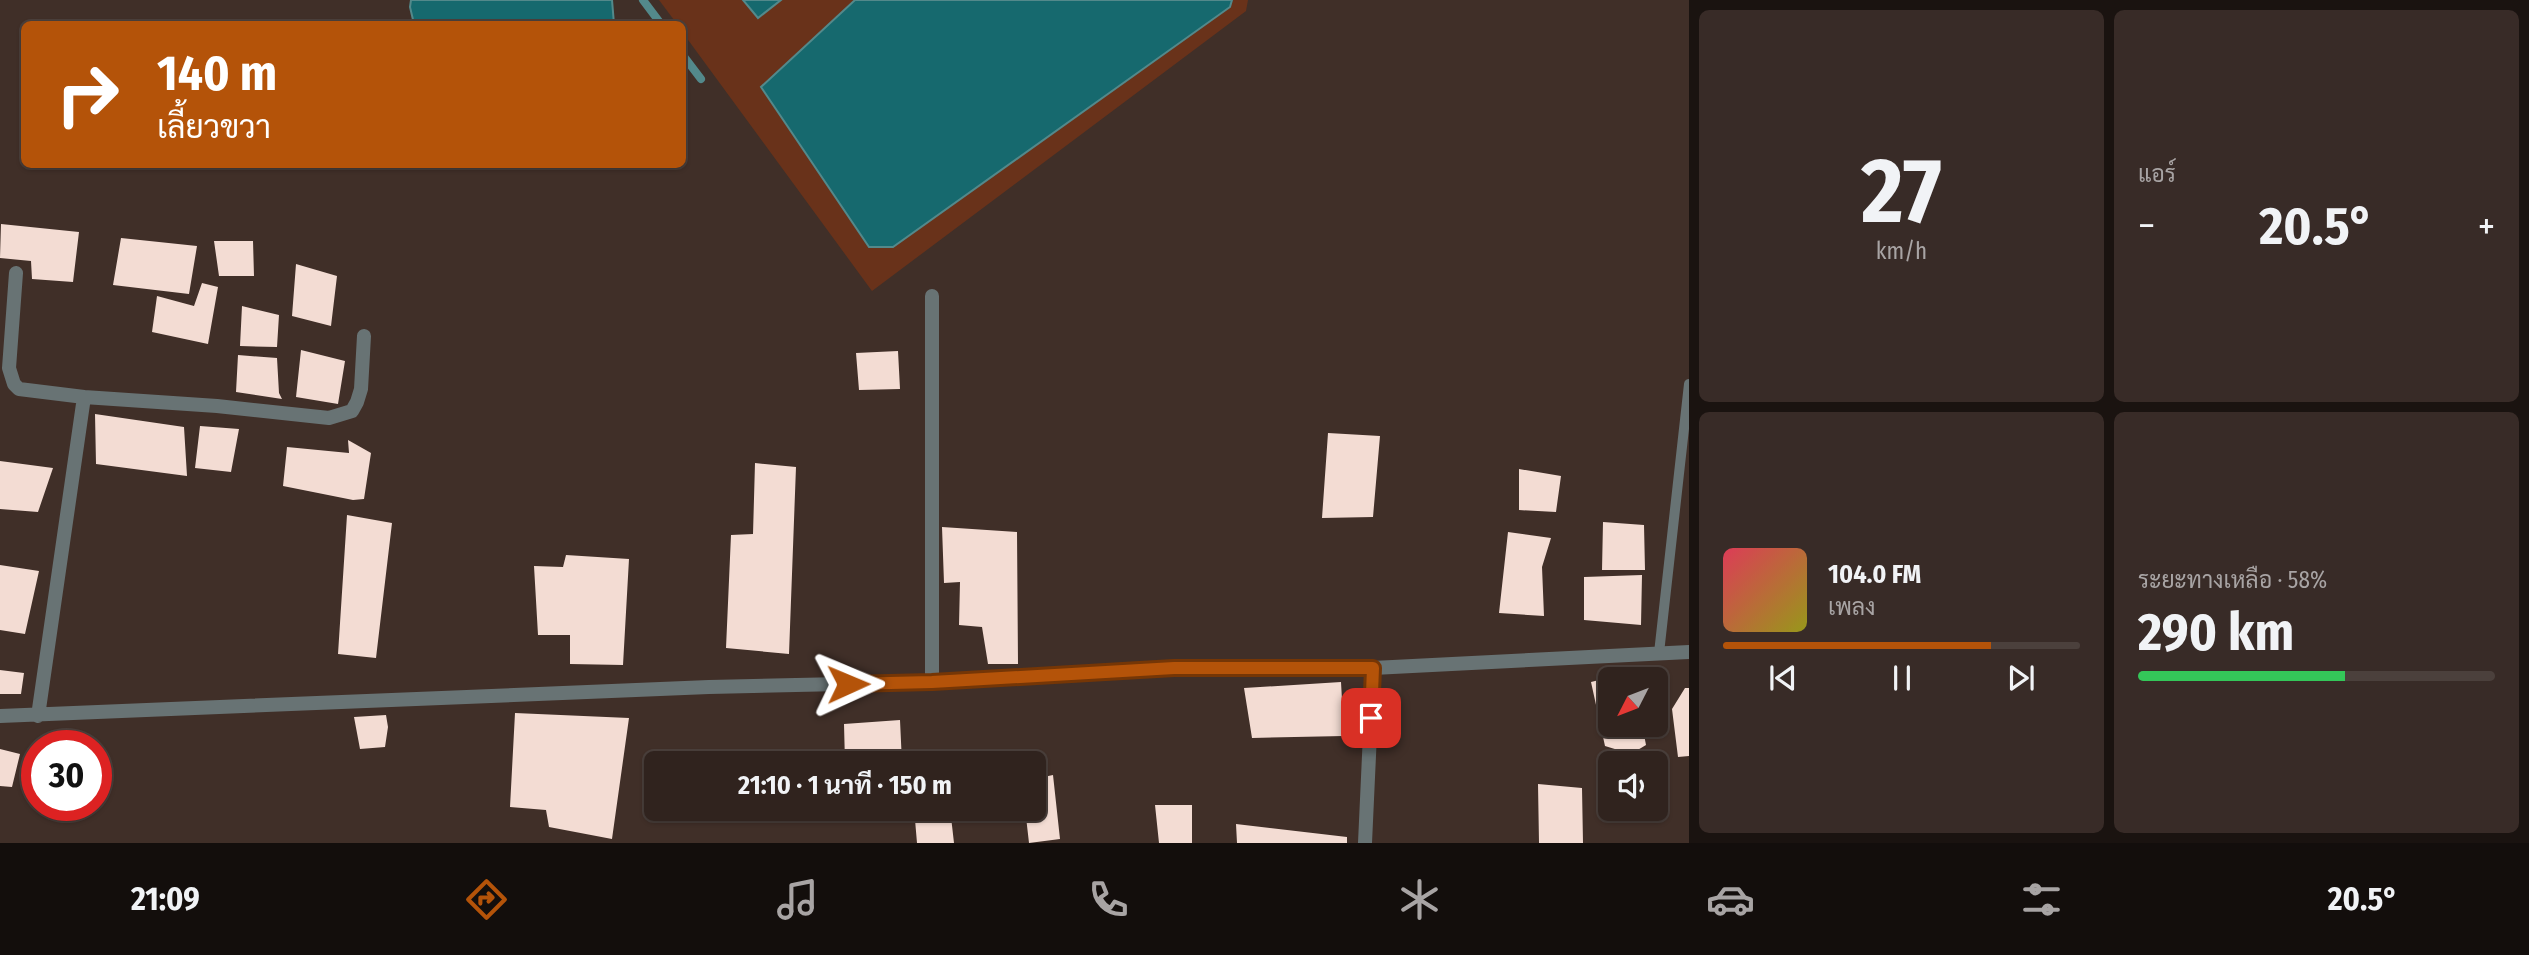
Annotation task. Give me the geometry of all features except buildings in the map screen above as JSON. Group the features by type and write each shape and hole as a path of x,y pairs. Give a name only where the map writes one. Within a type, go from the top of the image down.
{"street":[{"path":"16,273 9,368 14,384 19,389 84,397 217,405 329,418 352,411 357,402 361,388 364,336"},
{"path":"932,296 932,682"},
{"path":"38,716 84,397"},
{"path":"0,716 709,687 932,682 1174,668 1373,668 1689,652"},
{"path":"1366,843 1373,668"}],"lane":[{"path":"1659,653 1689,384"}],"shaded area":[{"path":"659,0 743,0 758,18 781,0 855,0 761,87 869,247 893,247 1230,7 1232,0 1248,0 1246,11 872,291 686,37 686,21 675,21"}],"water":[{"path":"411,0 612,0 614,21 413,21"},
{"path":"743,0 781,0 758,18"},
{"path":"855,0 1232,0 1230,7 893,247 869,247 761,87"}],"waterway":[{"path":"643,0 659,21"},
{"path":"686,59 701,79"}],"route":[{"path":"848,684 932,682 1174,668 1373,668 1371,718"}]}
